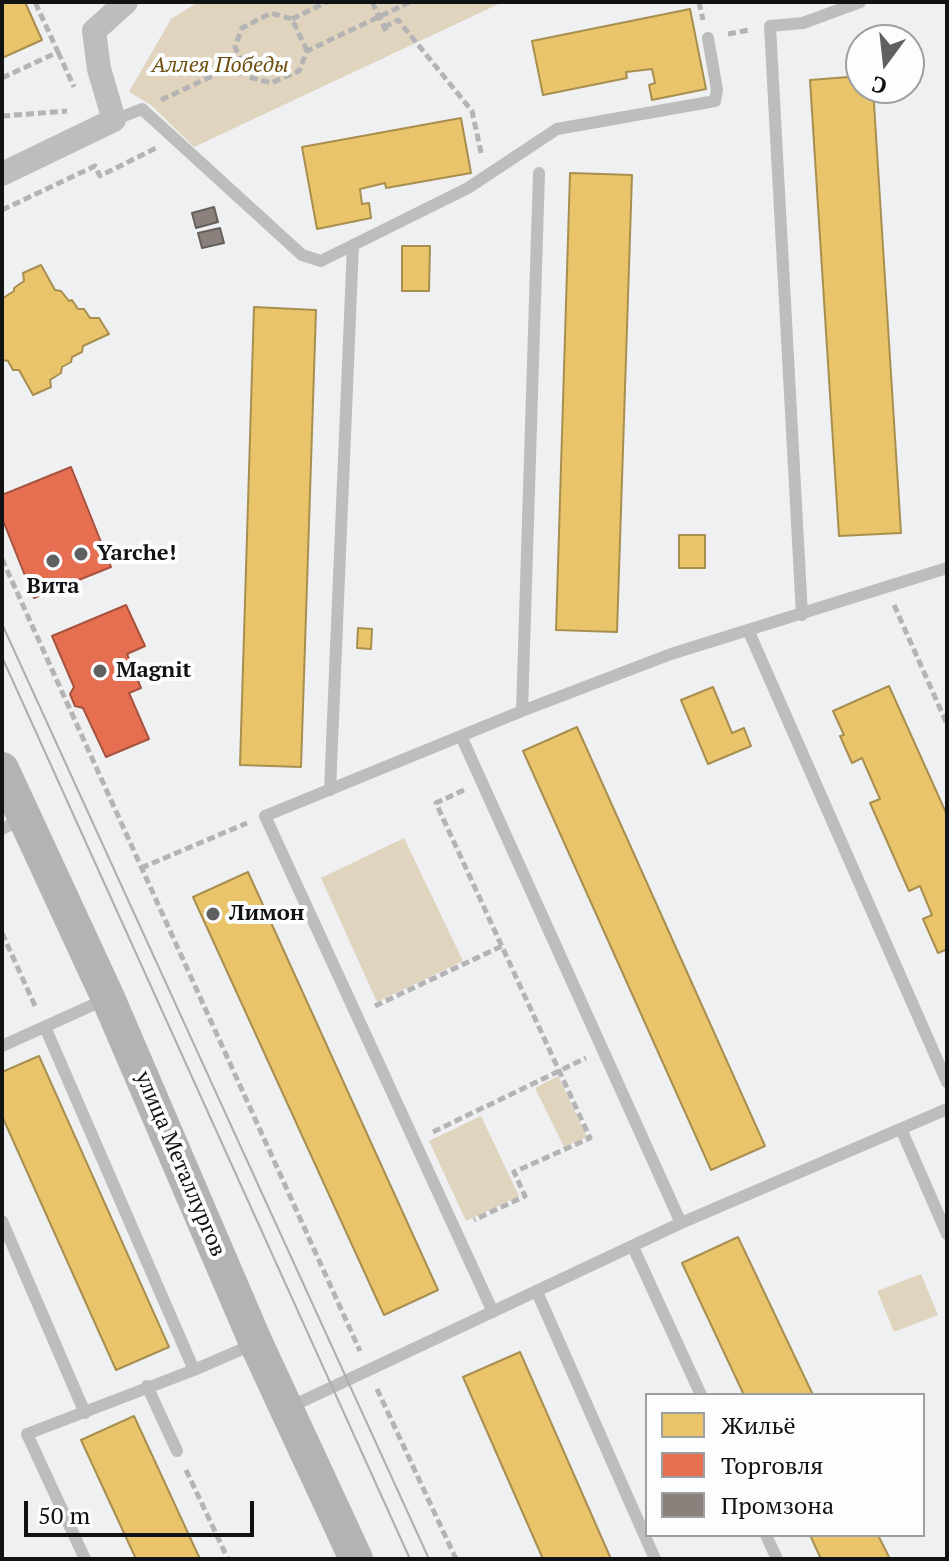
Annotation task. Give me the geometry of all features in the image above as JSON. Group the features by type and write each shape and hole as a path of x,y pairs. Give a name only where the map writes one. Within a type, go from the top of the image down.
{"main road":[{"name":"улица Металлургов","path":"2,769 13,824 108,998 256,1343 356,1559"}],"street":[{"path":"2,174 114,120 99,69 94,31 126,2"}],"lane":[{"path":"802,615 770,26 803,23 860,2"},
{"path":"114,120 142,109 302,255 321,261 468,188 557,129 715,101 717,90 708,38"},
{"path":"522,711 539,173"},
{"path":"330,790 353,245"},
{"path":"493,1312 265,816 671,654 947,568"},
{"path":"749,632 947,1082"},
{"path":"461,736 681,1223"},
{"path":"2,1046 108,998"},
{"path":"45,1027 194,1370"},
{"path":"288,1408 681,1223 947,1109"},
{"path":"901,1129 947,1234"},
{"path":"2,1221 85,1413"},
{"path":"633,1247 700,1393"},
{"path":"537,1292 645,1536"},
{"path":"85,1559 27,1434 256,1343"},
{"path":"147,1386 177,1451"},
{"path":"645,1537 655,1559"},
{"path":"767,1537 777,1559"}],"path":[{"path":"2,78 58,52 35,2"},
{"path":"372,2 386,30 398,20 472,111 486,176"},
{"path":"324,3 292,19 271,13 242,28 235,47 249,77 271,83 299,71 307,51 410,2"},
{"path":"292,19 307,51"},
{"path":"142,109 242,62"},
{"path":"2,116 70,111"},
{"path":"2,210 95,166 100,176 175,139"},
{"path":"2,559 456,1559"},
{"path":"886,588 947,724"},
{"path":"455,1229 525,1196 514,1172 590,1138 436,803 482,781"},
{"path":"141,868 265,816"},
{"path":"2,933 45,1027"},
{"path":"356,1015 502,946"},
{"path":"414,1141 603,1050"},
{"path":"177,1451 228,1559"}],"green space":[{"name":"Аллея Победы","path":"198,2 503,2 194,147 151,105 129,92 171,19"},
{"path":"404,838 463,961 377,1002 321,878"},
{"path":"558,1076 587,1137 564,1147 535,1088"},
{"path":"481,1116 519,1196 466,1221 429,1141"},
{"path":"921,1274 938,1315 894,1332 877,1291"}],"building: Жильё":[{"path":"2,2 25,2 42,40 2,58"},
{"path":"690,9 706,89 652,100 649,85 655,83 652,69 626,72 627,78 543,95 532,41"},
{"path":"845,77 845,104 874,104 901,533 839,536 810,80"},
{"path":"461,118 471,173 386,188 385,183 360,189 362,204 369,203 371,218 317,229 302,147"},
{"path":"570,173 632,175 617,632 556,630"},
{"path":"402,246 430,246 429,291 402,291"},
{"path":"41,265 55,290 72,300 78,309 84,309 90,318 99,318 109,334 83,346 82,352 72,357 71,362 62,367 61,373 50,380 51,387 33,395 19,370 13,370 8,361 2,360 2,303 3,298 24,281 23,273"},
{"path":"254,307 316,310 301,767 240,765"},
{"path":"679,535 705,535 705,568 679,568"},
{"path":"358,628 372,629 371,649 357,648"},
{"path":"889,686 947,815 947,955 945,950 938,953 923,919 932,915 920,886 909,891 870,803 880,799 862,758 852,763 833,711"},
{"path":"713,687 732,733 744,728 751,746 708,764 681,700"},
{"path":"577,727 765,1146 711,1170 523,751"},
{"path":"248,872 438,1290 384,1315 193,897"},
{"path":"39,1056 169,1347 116,1370 2,1116 2,1072"},
{"path":"738,1237 812,1393 743,1393 682,1263"},
{"path":"520,1352 611,1559 543,1559 463,1377"},
{"path":"134,1416 200,1559 136,1559 81,1440"},
{"path":"811,1537 879,1537 890,1559 821,1559"}],"building: Торговля":[{"path":"71,467 111,567 34,598 2,518 2,495"},
{"name":"Magnit","path":"126,605 145,646 127,654 141,688 129,693 149,739 106,757 83,708 75,706 70,694 74,687 52,636"}],"building: Промзона":[{"path":"214,207 218,222 196,228 192,213"},
{"path":"220,228 224,243 202,248 198,233"}],"tram line":[{"path":"2,624 429,1559"},
{"path":"2,657 410,1559"}],"place":[{"name":"Yarche!","path":"81,554"},
{"name":"Вита","path":"53,561"},
{"name":"Magnit","path":"100,671"},
{"name":"Лимон","path":"213,914"}]}
